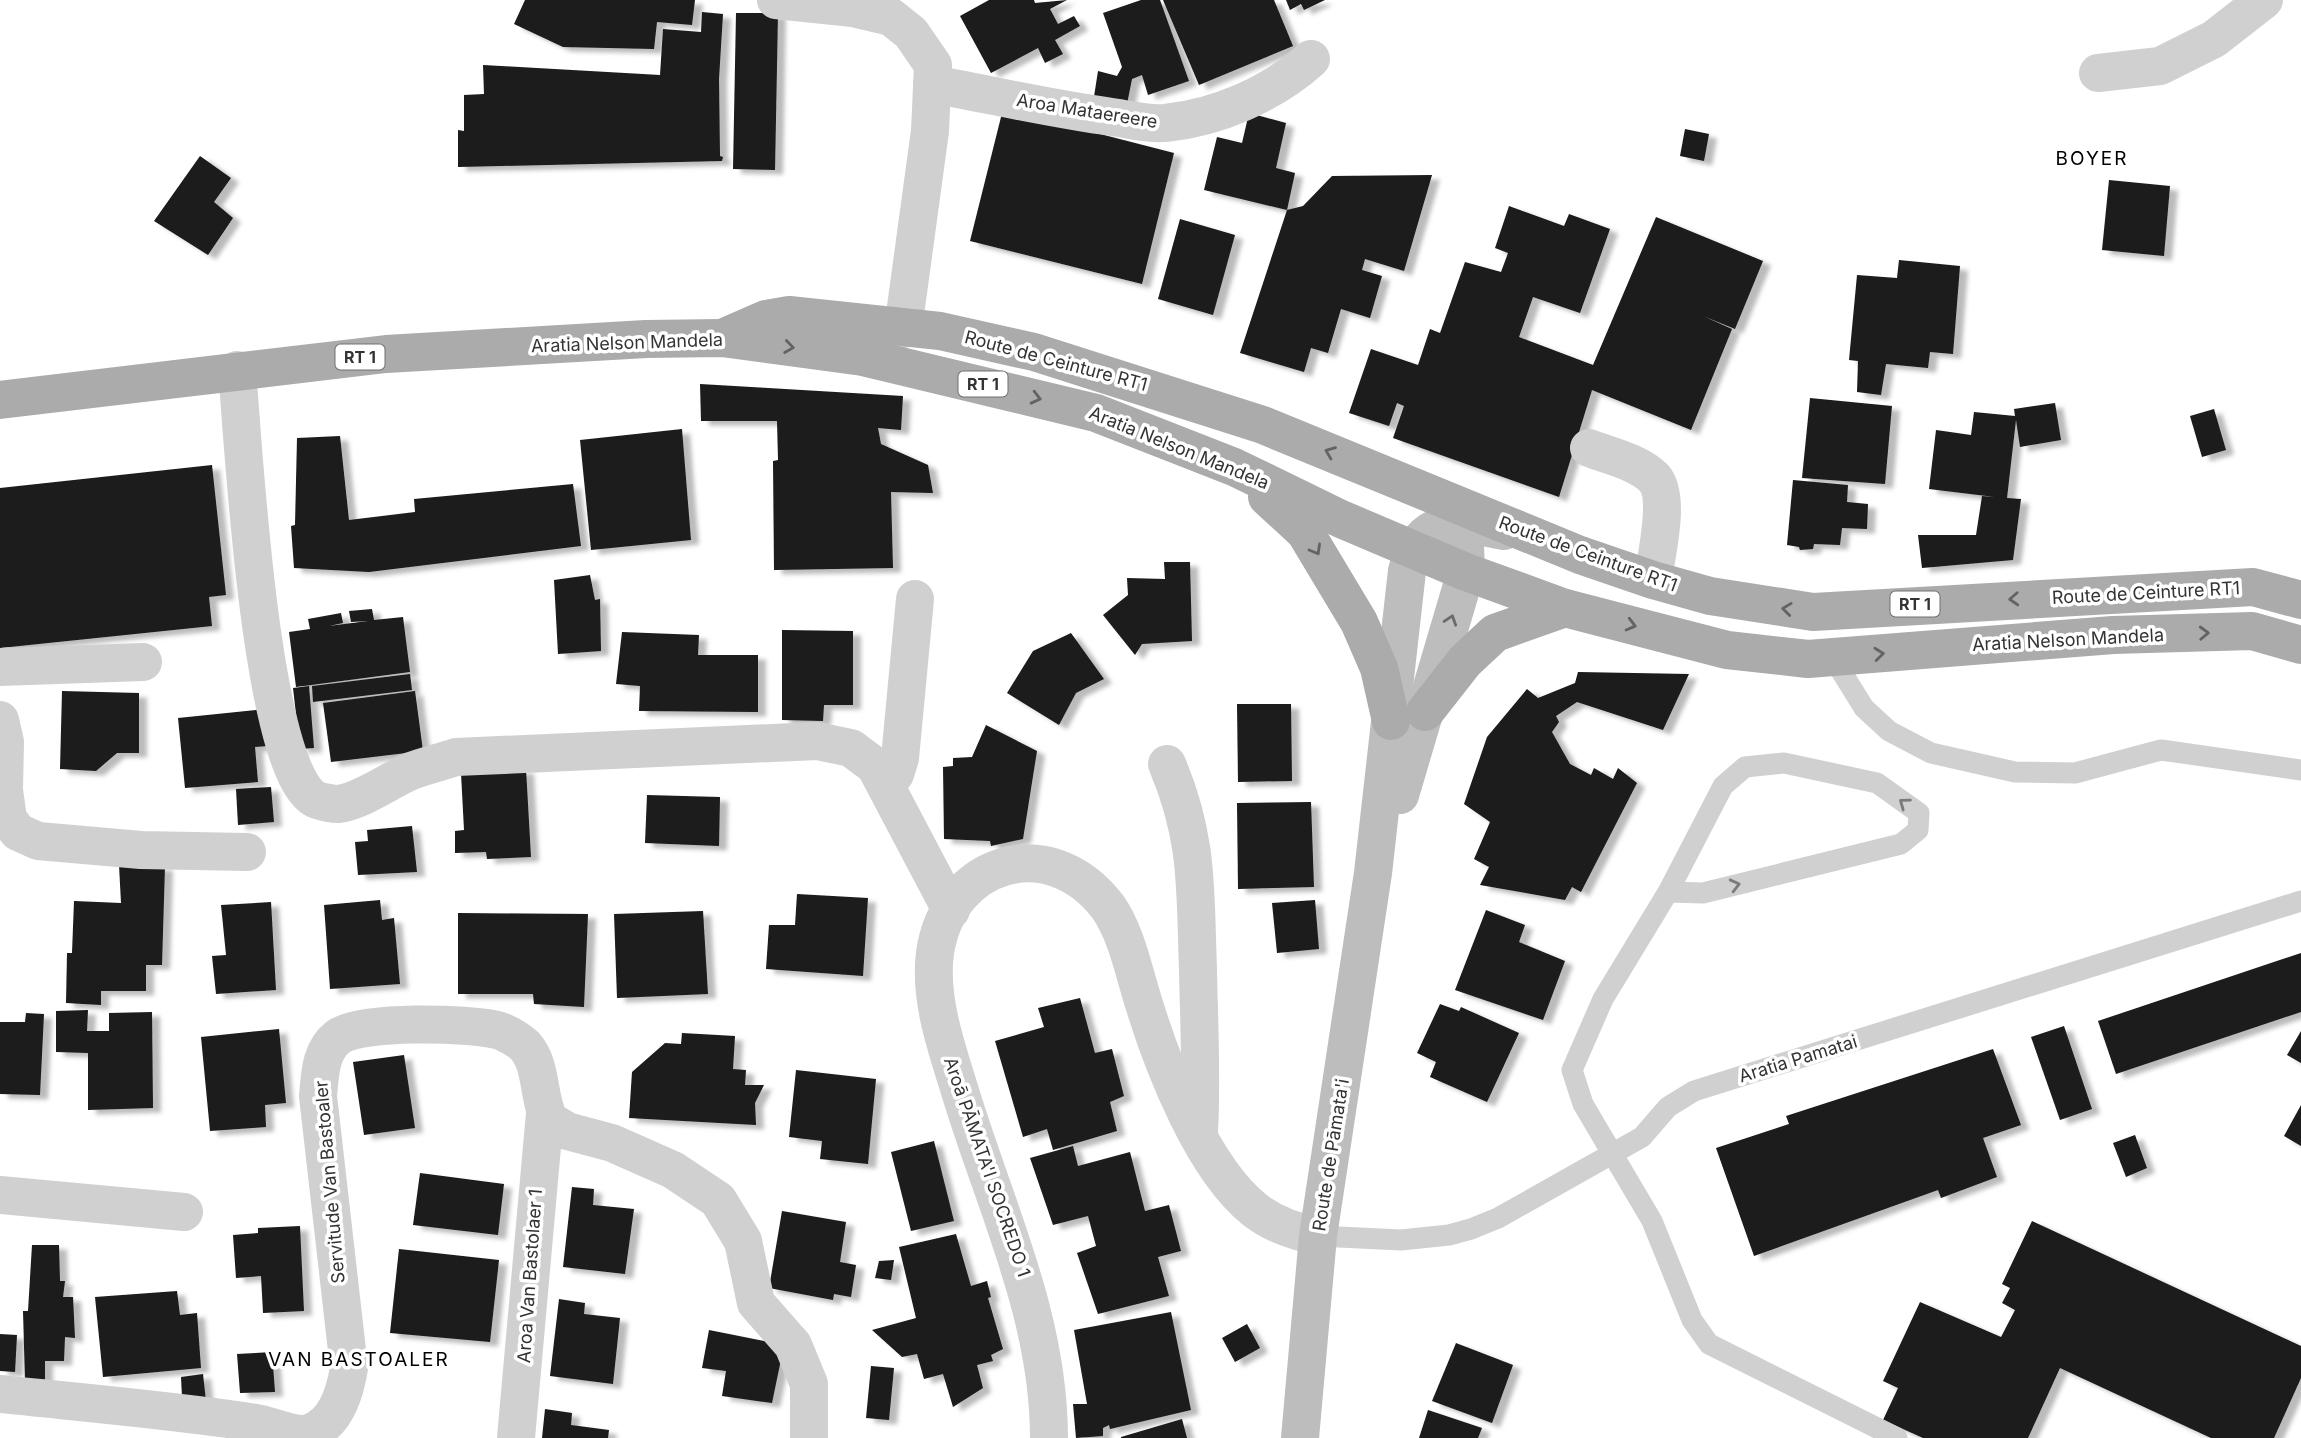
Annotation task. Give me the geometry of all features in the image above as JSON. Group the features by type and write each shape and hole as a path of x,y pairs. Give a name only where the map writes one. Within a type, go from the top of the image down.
{"main road":[{"name":"RT 1","path":"722,338 766,319 789,315 903,329"},
{"name":"Route de Ceinture RT1","path":"903,329 976,337 1106,373 1263,425 1539,538 1653,580 1717,598 1813,612 2220,587 2253,587 2301,600"},
{"name":"Aratia Nelson Mandela","path":"0,400 386,354 646,339 722,338 863,357 1083,410 1234,467 1412,551 1466,572 1565,608 1727,650 1808,659 1970,644 2113,635 2252,631 2301,645"},
{"path":"1234,467 1306,532 1359,622 1379,668 1408,716"},
{"path":"1394,477 1451,524 1465,545 1466,572 1408,716"},
{"path":"1408,716 1401,612 1412,551 1428,530 1451,524 1539,538"},
{"path":"1408,716 1495,633 1565,608"},
{"name":"Route de Pāmata'i","path":"1300,1438 1318,1236 1373,873 1408,716"}],"street":[{"path":"776,0 853,8 891,17 921,45 933,65 925,176 903,329"},
{"path":"2098,73 2161,66 2214,39 2264,0"},
{"name":"Aroa Mataereere","path":"932,84 1080,113 1164,124 1215,113 1261,93 1292,76 1311,59"},
{"path":"237,370 257,596 273,694 286,754 300,783 316,800 339,804 411,771 456,757 817,741 851,748 875,766 887,784 951,910"},
{"path":"1589,449 1634,465 1655,479 1663,502 1653,580"},
{"path":"887,784 895,774 900,758 915,599"},
{"path":"0,667 143,662"},
{"path":"0,720 5,742 4,790 8,819 18,832 38,841 141,850 247,852"},
{"path":"1167,764 1183,801 1195,856 1201,1087 1199,1133"},
{"name":"Aroā PĀMATA'I SOCREDO 1","path":"1049,1438 1047,1388 1031,1297 977,1148 945,1043 932,973 936,943 951,910 958,898 978,880 1002,867 1028,862 1051,864 1076,877 1093,891 1108,908 1121,933 1167,1073 1226,1181 1256,1210 1294,1231 1318,1236"},
{"name":"Servitude Van Bastoaler","path":"0,1394 177,1411 262,1424 306,1434 315,1430 340,1403 349,1368 318,1096 320,1066 332,1042 341,1035 366,1028 424,1024 498,1030 523,1044 533,1060 545,1113"},
{"path":"545,1113 550,1121 567,1131 612,1143 673,1170 718,1200 743,1241 756,1303 793,1345 808,1384 809,1438"},
{"name":"Aroa Van Bastolaer 1","path":"516,1438 545,1113"},
{"path":"0,1195 184,1212"}],"lane":[{"path":"1833,658 1864,708 1889,731 1931,753 2015,772 2075,774 2161,751 2301,770"},
{"path":"1668,892 1703,893 1901,844 1918,830 1919,813 1877,783 1784,763 1745,767 1723,786 1668,892 1603,999 1572,1070 1583,1104 1652,1220 1692,1320 1709,1344 1897,1438"},
{"name":"Aratia Pamatai","path":"1318,1236 1401,1240 1449,1235 1498,1218 1613,1154 1642,1137 1675,1102 1718,1083 2301,901"}],"building":[{"path":"525,0 695,0 692,25 657,22 654,49 563,47 514,24"},
{"path":"989,0 1034,0 1035,3 1067,0 1050,9 1058,24 1074,16 1080,26 1055,40 1063,54 1045,63 1038,48 991,73 960,16"},
{"path":"1141,0 1160,0 1189,81 1148,95 1142,75 1132,79 1126,109 1093,103 1098,71 1117,76 1122,67 1103,13"},
{"path":"1163,0 1274,0 1293,46 1199,85"},
{"path":"1286,0 1325,0 1304,10 1301,4 1290,10"},
{"path":"702,12 723,14 719,79 722,161 458,167 458,130 464,131 464,95 484,94 483,65 660,75 663,29 701,32"},
{"path":"736,13 778,13 775,170 733,169"},
{"path":"1003,109 1174,153 1142,284 970,241"},
{"path":"1249,113 1286,123 1276,168 1295,173 1287,210 1204,190 1217,137 1242,143"},
{"path":"1685,129 1709,134 1704,161 1680,156"},
{"path":"200,156 231,178 214,202 233,218 208,255 154,221"},
{"path":"1432,175 1404,271 1365,259 1362,270 1382,276 1370,318 1341,309 1328,353 1311,348 1304,372 1240,353 1287,210 1303,206 1332,176"},
{"path":"2109,180 2170,186 2164,256 2102,250"},
{"path":"1509,206 1564,226 1569,214 1610,229 1580,313 1533,297 1519,337 1593,365 1656,217 1763,261 1735,329 1703,316 1732,329 1691,430 1592,390 1559,497 1393,438 1404,406 1397,403 1389,426 1349,413 1371,349 1418,365 1430,329 1440,333 1465,262 1501,272 1508,253 1495,248"},
{"path":"1180,219 1235,235 1213,315 1158,299"},
{"path":"1899,260 1960,266 1953,354 1930,352 1928,368 1886,364 1881,395 1857,392 1858,361 1849,360 1857,275 1897,278"},
{"path":"700,384 903,396 901,430 878,428 881,444 928,465 933,493 891,492 893,568 774,570 773,461 778,460 777,421 701,421"},
{"path":"1810,398 1892,406 1885,484 1802,478"},
{"path":"2055,403 2061,440 2020,447 2016,420 2007,498 2021,499 2013,560 1922,568 1918,535 1976,535 1982,496 1995,497 1929,489 1936,430 1971,435 1974,412 2015,416 2014,409"},
{"path":"2214,409 2226,450 2202,457 2190,416"},
{"path":"682,429 691,540 591,550 580,440"},
{"path":"340,436 349,520 415,512 414,499 573,484 581,546 369,572 294,568 291,526 295,525 297,438"},
{"path":"212,465 226,595 209,597 212,626 0,648 0,488"},
{"path":"1793,480 1848,485 1847,502 1868,504 1867,529 1842,528 1840,545 1814,544 1813,549 1800,550 1799,547 1787,545"},
{"path":"1164,562 1190,562 1192,641 1142,644 1135,655 1103,615 1128,595 1127,578 1165,579"},
{"path":"590,575 595,600 600,599 601,651 558,654 554,580"},
{"path":"372,609 374,620 403,617 410,672 296,687 289,632 310,629 308,619 341,613 343,623 329,626 368,621 351,622 349,611"},
{"path":"782,630 853,631 853,705 824,705 823,721 782,720"},
{"path":"622,632 699,635 698,655 758,655 758,712 639,711 640,686 616,684"},
{"path":"1071,633 1104,679 1076,693 1059,725 1007,693 1033,651"},
{"path":"1578,672 1689,674 1663,730 1577,702 1556,716 1559,722 1552,732 1570,764 1591,775 1594,768 1613,779 1618,768 1637,783 1581,892 1572,887 1565,900 1480,885 1489,867 1474,859 1490,822 1464,804 1487,737 1527,689 1538,698 1575,683"},
{"path":"410,674 412,690 313,702 312,686"},
{"path":"309,686 314,748 300,749 293,688"},
{"path":"62,691 139,693 139,753 117,753 96,771 60,769"},
{"path":"415,691 423,751 331,762 323,703"},
{"path":"1237,704 1291,704 1292,781 1238,782"},
{"path":"265,709 268,746 255,747 258,782 185,788 178,718"},
{"path":"986,725 1037,751 1023,839 991,846 990,841 944,839 943,767 953,766 953,758 972,757"},
{"path":"526,769 531,857 487,859 486,852 455,853 455,831 464,830 461,773"},
{"path":"271,787 274,822 238,825 236,789"},
{"path":"647,795 720,797 719,846 645,843"},
{"path":"1311,802 1314,887 1238,889 1237,803"},
{"path":"412,826 417,872 358,875 355,842 368,841 367,830"},
{"path":"119,865 165,866 162,965 146,965 146,991 101,991 101,1005 66,1003 67,953 72,953 74,901 121,903"},
{"path":"797,894 868,898 863,976 766,969 769,925 795,925"},
{"path":"380,900 382,920 394,918 400,984 330,989 324,905"},
{"path":"1315,900 1319,949 1277,953 1272,903"},
{"path":"271,902 276,990 216,994 212,956 226,955 221,905"},
{"path":"1486,910 1525,925 1519,942 1565,961 1543,1020 1455,990"},
{"path":"703,911 708,994 617,998 614,914"},
{"path":"458,913 588,914 584,1007 534,1004 533,994 458,994"},
{"path":"2301,953 2301,1012 2116,1074 2098,1021"},
{"path":"1080,998 1095,1053 1112,1049 1124,1096 1110,1102 1117,1131 1053,1150 1047,1129 1023,1137 995,1041 1044,1027 1038,1008"},
{"path":"1440,1004 1459,1011 1461,1007 1519,1033 1487,1102 1430,1077 1436,1062 1417,1053"},
{"path":"88,1010 87,1031 109,1031 109,1013 152,1012 153,1108 88,1110 88,1053 56,1052 56,1011"},
{"path":"26,1013 44,1014 40,1095 0,1094 0,1022 25,1022"},
{"path":"2064,1026 2092,1109 2060,1120 2031,1037"},
{"path":"279,1029 286,1103 265,1105 266,1127 210,1131 201,1037"},
{"path":"2301,1031 2301,1063 2287,1055"},
{"path":"682,1033 735,1036 733,1069 746,1070 745,1085 764,1085 755,1103 756,1125 629,1118 632,1072 665,1043 681,1044"},
{"path":"1993,1049 2021,1125 1983,1138 1997,1177 1941,1198 1938,1190 1754,1256 1716,1148 1789,1124 1786,1116"},
{"path":"404,1055 415,1128 364,1135 353,1062"},
{"path":"796,1070 876,1079 868,1164 820,1159 822,1141 789,1137"},
{"path":"2301,1105 2301,1146 2284,1136"},
{"path":"2135,1135 2147,1168 2126,1177 2113,1143"},
{"path":"934,1141 954,1221 911,1231 891,1152"},
{"path":"1073,1146 1078,1166 1130,1152 1145,1211 1169,1205 1181,1251 1158,1257 1169,1296 1098,1314 1077,1253 1096,1246 1088,1216 1053,1225 1030,1158"},
{"path":"420,1173 504,1184 498,1235 413,1225"},
{"path":"572,1187 594,1189 593,1205 634,1209 625,1274 563,1267"},
{"path":"782,1211 846,1222 840,1262 856,1265 851,1297 834,1294 833,1300 769,1288"},
{"path":"2032,1221 2301,1346 2301,1378 2274,1438 2211,1438 2060,1368 2028,1438 1923,1438 1883,1420 1898,1388 1883,1381 1920,1302 2001,1337 2015,1310 2002,1303 2010,1288 2002,1284"},
{"path":"300,1226 304,1311 263,1313 261,1276 236,1278 233,1235 258,1233 258,1228"},
{"path":"956,1234 971,1286 987,1281 991,1297 988,1298 1003,1349 991,1355 993,1361 977,1365 983,1388 953,1407 943,1374 924,1379 917,1354 902,1357 872,1330 916,1318 899,1247"},
{"path":"32,1245 59,1245 60,1281 65,1281 63,1297 73,1297 75,1338 65,1337 64,1361 45,1361 45,1382 25,1381 23,1311 28,1311"},
{"path":"399,1249 499,1260 490,1342 390,1333"},
{"path":"894,1260 891,1280 875,1278 879,1261"},
{"path":"177,1291 180,1315 197,1313 201,1368 103,1377 95,1297"},
{"path":"559,1299 585,1303 584,1314 620,1318 613,1384 550,1376"},
{"path":"1171,1312 1191,1410 1110,1429 1109,1425 1103,1428 1103,1436 1076,1438 1073,1404 1087,1404 1074,1330"},
{"path":"1247,1324 1260,1348 1235,1362 1222,1338"},
{"path":"709,1330 784,1345 772,1403 722,1396 726,1371 702,1368"},
{"path":"0,1334 17,1335 15,1372 0,1371"},
{"path":"1456,1343 1513,1365 1492,1423 1432,1401"},
{"path":"272,1352 275,1392 240,1393 237,1354"},
{"path":"871,1366 894,1368 889,1420 866,1418"},
{"path":"203,1374 206,1401 182,1397 181,1377"},
{"path":"545,1409 572,1413 571,1425 609,1430 608,1438 542,1438"},
{"path":"1428,1410 1482,1428 1478,1438 1419,1438"},
{"path":"1182,1419 1187,1438 1121,1438 1121,1437"}],"district":[{"name":"BOYER","path":"2092,158"},
{"name":"VAN BASTOALER","path":"359,1359"}]}
